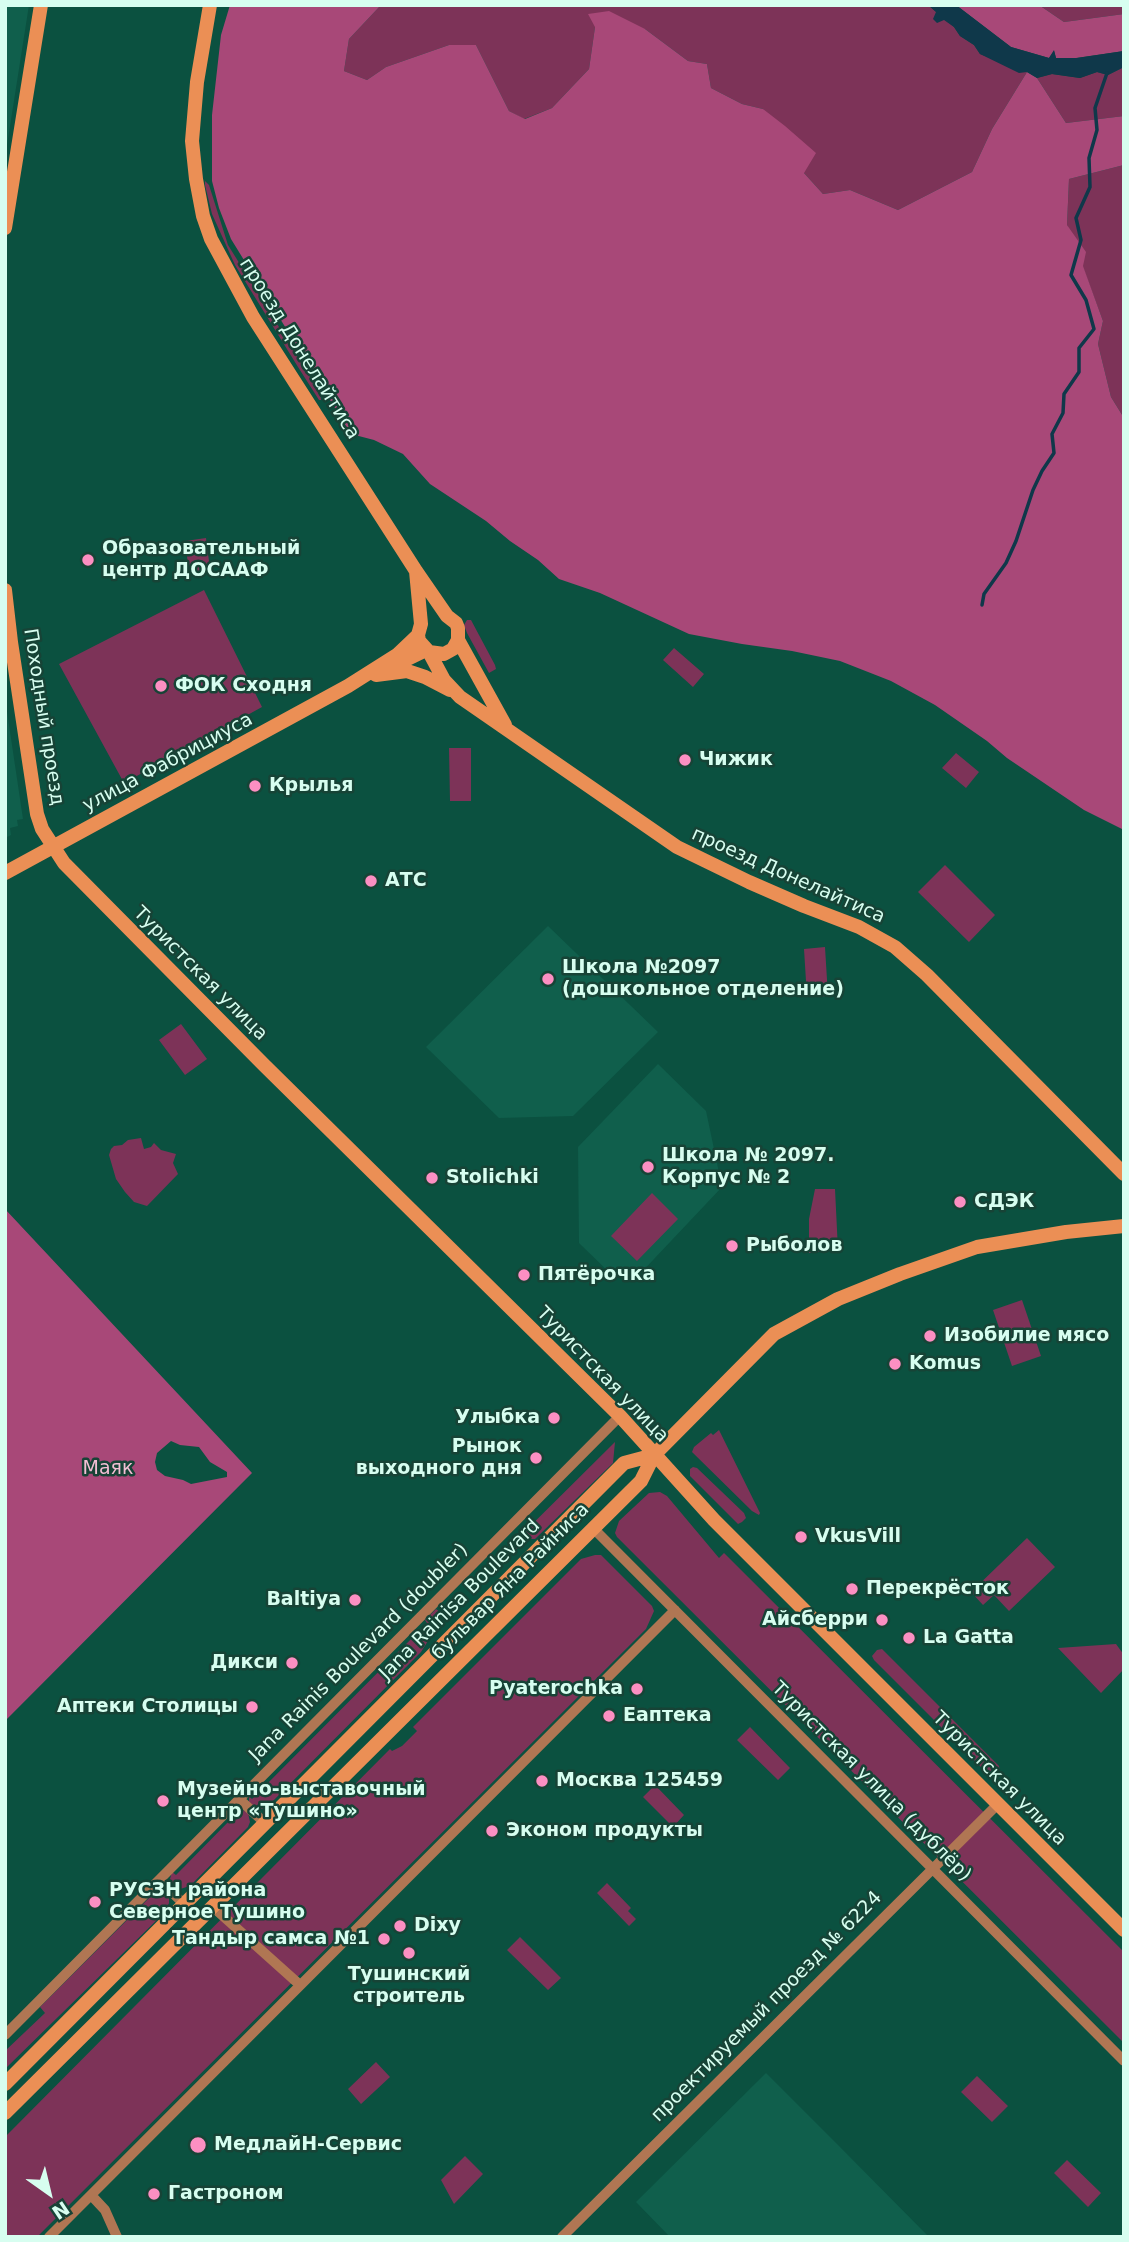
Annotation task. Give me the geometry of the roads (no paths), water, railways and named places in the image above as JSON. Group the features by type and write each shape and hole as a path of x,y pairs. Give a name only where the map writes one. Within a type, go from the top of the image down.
{"main road":[{"path":"5,228 41,5"},
{"name":"проезд Донелайтиса","path":"210,5 197,82 192,141 203,216 211,239 253,317 416,571 447,616 456,623 458,640 505,727"},
{"name":"проезд Донелайтиса","path":"416,571 422,646 444,680 460,696 677,847 749,883 859,927 895,947 927,975 1124,1174"},
{"name":"Походный проезд","path":"5,590 37,814 52,847"},
{"path":"420,629 430,616 447,616"},
{"name":"улица Фабрициуса","path":"5,873 348,686 397,655 420,629"},
{"path":"427,651 444,654 453,649 458,640"},
{"name":"улица Фабрициуса","path":"348,686 427,651"},
{"path":"376,675 393,672 416,673 460,696"},
{"name":"Туристская улица","path":"52,847 72,873 110,912 620,1416 714,1520 1124,1930"},
{"name":"бульвар Яна Райниса","path":"5,2113 641,1481 654,1455 775,1334 817,1309 977,1247 1066,1232 1124,1226"},
{"name":"Jana Rainisa Boulevard","path":"5,2084 624,1463 654,1455"}],"street":[{"name":"Jana Rainis Boulevard (doubler)","path":"5,2035 620,1416"},
{"name":"Туристская улица (дублёр)","path":"593,1528 1124,2061"},
{"path":"49,2237 675,1610"},
{"path":"239,1799 265,1823"},
{"name":"проектируемый проезд № 6224","path":"562,2237 998,1804"},
{"path":"160,1881 184,1904"},
{"path":"213,1907 300,1985"},
{"path":"91,2195 105,2210 117,2237"}],"water":[{"path":"928,5 956,5 1011,47 1049,58 1054,50 1056,58 1077,58 1124,51 1124,67 1108,75 1097,72 1080,78 1052,74 1037,78 1027,72 1019,73 980,54 974,45 944,20 937,23 933,19 936,12"}],"waterway":[{"path":"982,605 984,594 1006,563 1033,490 1054,453 1052,434 1063,413 1064,394 1079,372 1079,348 1094,329 1086,300 1071,275 1081,240 1076,218 1090,187 1089,158 1097,130 1095,108 1107,73"}],"place":[{"name":"Образовательный центр ДОСААФ","path":"88,560"},
{"name":"ФОК Сходня","path":"161,686"},
{"name":"Чижик","path":"685,760"},
{"name":"Крылья","path":"255,786"},
{"name":"АТС","path":"371,881"},
{"name":"Школа №2097 (дошкольное отделение)","path":"548,979"},
{"name":"Школа № 2097. Корпус № 2","path":"648,1167"},
{"name":"Stolichki","path":"432,1178"},
{"name":"СДЭК","path":"960,1202"},
{"name":"Рыболов","path":"732,1246"},
{"name":"Пятёрочка","path":"524,1275"},
{"name":"Изобилие мясо","path":"930,1336"},
{"name":"Komus","path":"895,1364"},
{"name":"Улыбка","path":"554,1418"},
{"name":"Рынок выходного дня","path":"536,1458"},
{"name":"VkusVill","path":"801,1537"},
{"name":"Перекрёсток","path":"852,1589"},
{"name":"Baltiya","path":"355,1600"},
{"name":"Айсберри","path":"882,1620"},
{"name":"La Gatta","path":"909,1638"},
{"name":"Дикси","path":"292,1663"},
{"name":"Pyaterochka","path":"637,1689"},
{"name":"Аптеки Столицы","path":"252,1707"},
{"name":"Еаптека","path":"609,1716"},
{"name":"Москва 125459","path":"542,1781"},
{"name":"Музейно-выставочный центр «Тушино»","path":"163,1801"},
{"name":"Эконом продукты","path":"492,1831"},
{"name":"РУСЗН района Северное Тушино","path":"95,1902"},
{"name":"Dixy","path":"400,1926"},
{"name":"Тандыр самса №1","path":"384,1939"},
{"name":"Тушинский строитель","path":"409,1953"},
{"name":"МедлайН-Сервис","path":"198,2145"},
{"name":"Гастроном","path":"154,2194"}],"park label":[{"name":"Маяк","path":"108,1469"}]}
